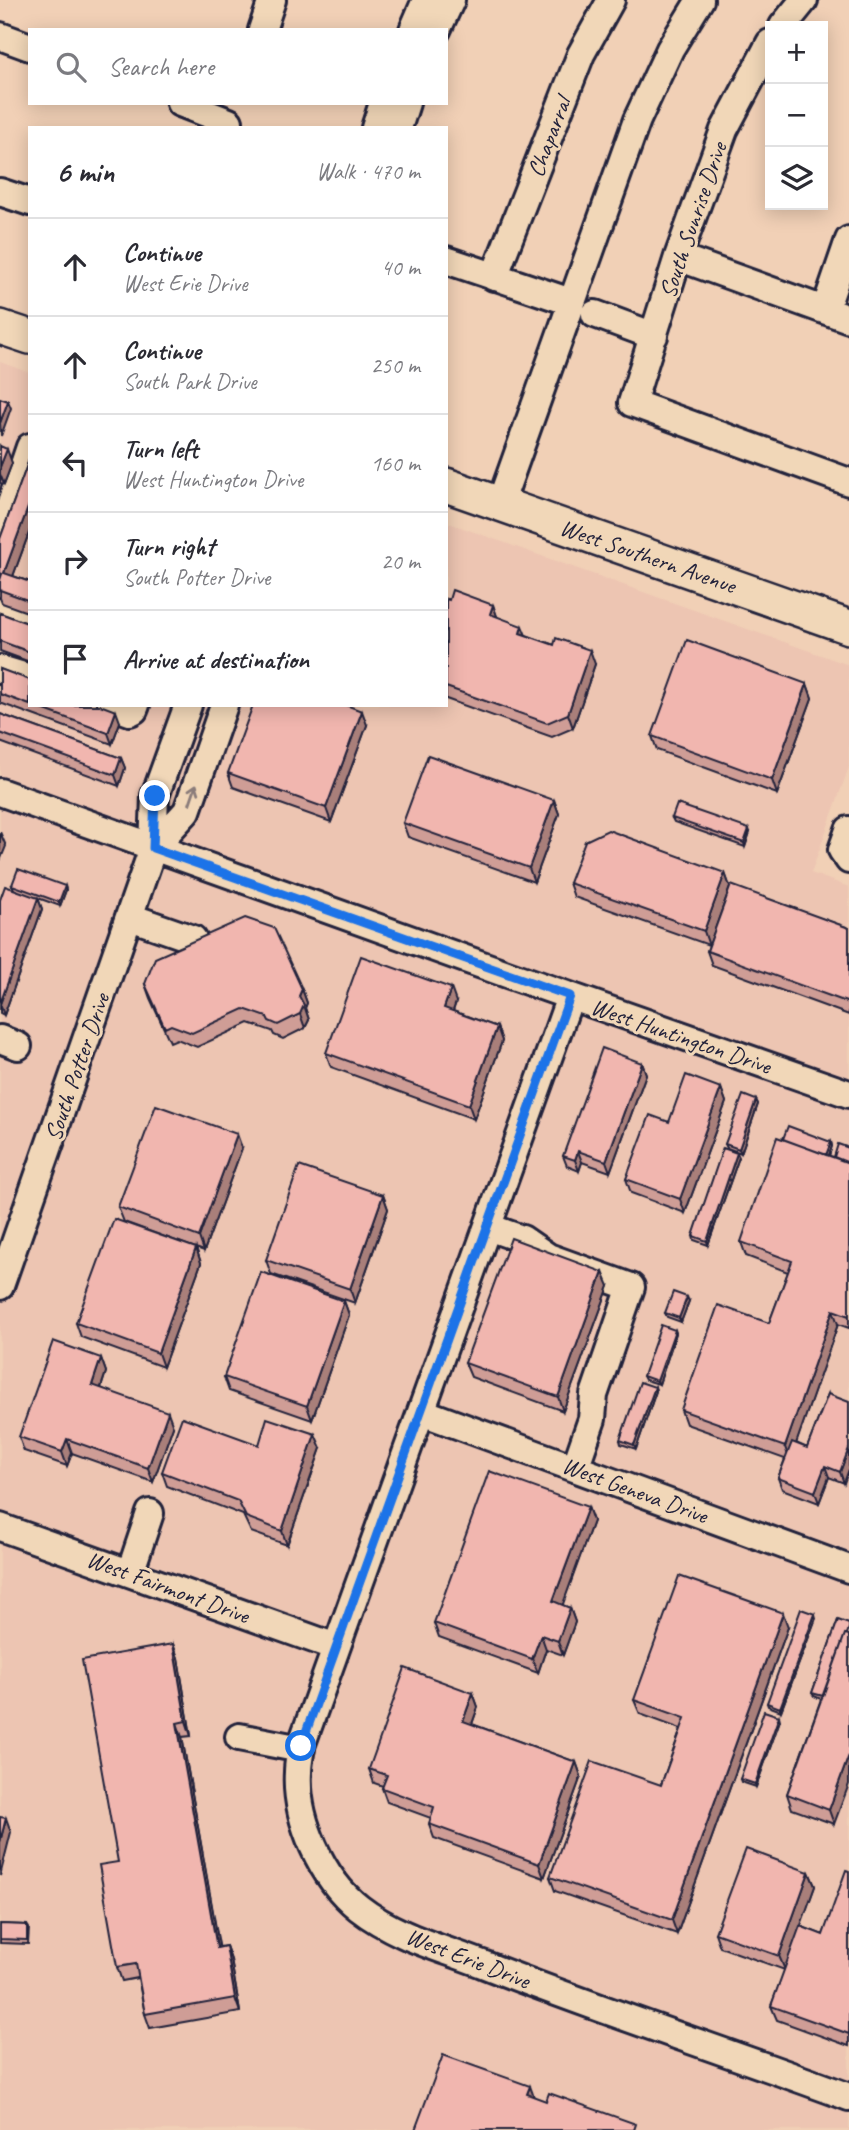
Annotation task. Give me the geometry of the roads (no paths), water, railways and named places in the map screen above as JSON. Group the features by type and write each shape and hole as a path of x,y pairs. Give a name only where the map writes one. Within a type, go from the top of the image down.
{"main road":[{"path":"0,327 28,336"},
{"name":"West Southern Avenue","path":"448,486 849,627"}],"street":[{"path":"263,28 272,0"},
{"path":"414,28 426,0"},
{"path":"438,28 451,0"},
{"name":"Chaparral","path":"494,276 581,54 611,0"},
{"path":"500,504 637,120 670,49 700,0"},
{"path":"787,21 804,0"},
{"path":"0,36 28,46"},
{"name":"South Sunrise Drive","path":"765,52 724,130 678,257 632,404 849,482"},
{"path":"187,105 231,118"},
{"path":"376,126 382,105"},
{"path":"399,126 405,105"},
{"path":"0,192 28,201"},
{"path":"678,257 837,315 849,240"},
{"path":"448,261 559,298"},
{"path":"595,314 653,336"},
{"path":"0,447 28,452 0,535"},
{"path":"0,612 28,621"},
{"path":"0,669 28,677"},
{"path":"117,707 131,712 135,707"},
{"name":"South Potter Drive","path":"0,1286 153,848 155,796 187,707"},
{"name":"South Potter Drive","path":"153,848 187,811 223,707"},
{"name":"West Huntington Drive","path":"0,792 849,1094"},
{"path":"849,830 842,850 849,860"},
{"path":"130,917 193,939"},
{"name":"West Erie Drive","path":"570,996 309,1722 297,1774 307,1831 332,1880 358,1907 387,1926 528,1982 849,2097"},
{"path":"488,1227 523,1239 548,1257 631,1287 594,1395 592,1419 575,1468"},
{"name":"West Geneva Drive","path":"422,1412 849,1569"},
{"path":"130,1573 150,1513"},
{"name":"West Fairmont Drive","path":"0,1527 337,1647"},
{"path":"239,1737 301,1749"}]}
